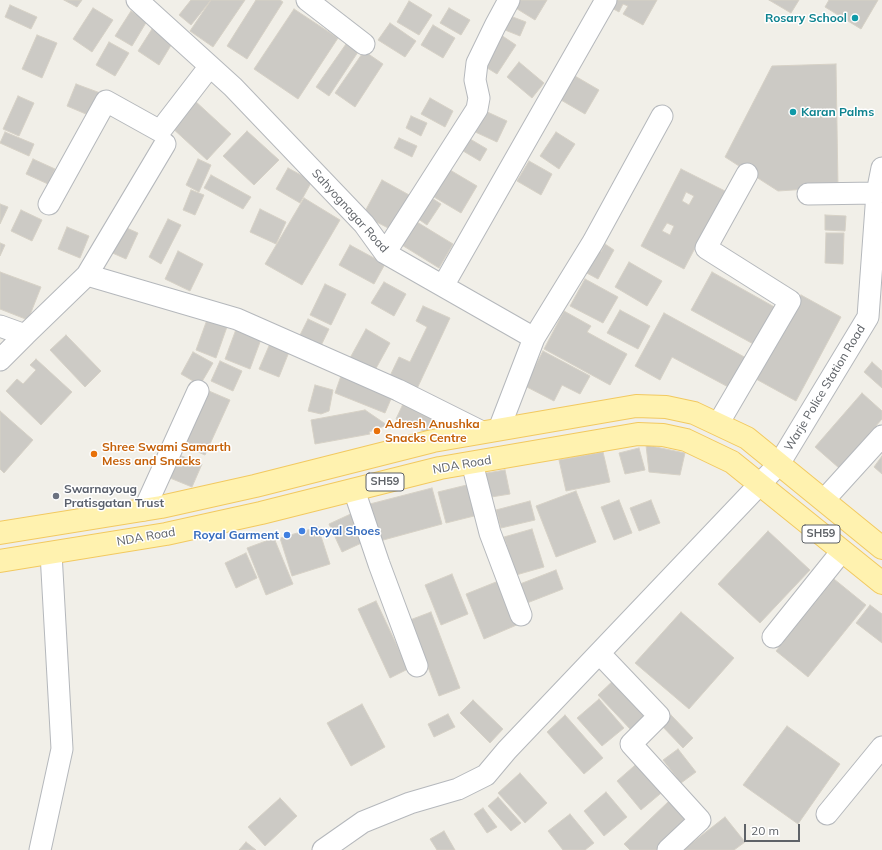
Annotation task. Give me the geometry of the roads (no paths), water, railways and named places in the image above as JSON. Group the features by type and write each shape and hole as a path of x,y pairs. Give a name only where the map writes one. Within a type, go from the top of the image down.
{"main road":[{"name":"SH59","path":"0,532 161,507 255,486 434,441 636,406 666,407 694,413 747,438 882,548"},
{"path":"491,431 498,458"},
{"name":"NDA Road","path":"0,561 166,534 261,513 440,468 638,434 663,435 686,440 732,462 882,583"}],"street":[{"name":"Sahyognagar Road","path":"137,0 233,87 364,224 385,253 534,338"},
{"path":"307,0 364,44"},
{"path":"385,253 477,108 479,98 475,80 477,63 494,26 509,0"},
{"path":"443,286 606,0"},
{"path":"49,204 106,101 160,131 210,66"},
{"path":"87,275 237,319 491,431 534,338 593,242 662,116"},
{"path":"0,360 87,275 165,144"},
{"name":"Warje Police Station Road","path":"323,850 363,822 410,804 458,789 486,775 507,750 779,464 868,317 877,193 882,168"},
{"path":"718,424 790,301 706,248 747,174"},
{"path":"808,194 877,193"},
{"path":"0,326 25,335"},
{"path":"144,510 198,391"},
{"path":"824,500 882,436"},
{"path":"472,462 490,533 521,615"},
{"path":"354,490 379,564 417,666"},
{"path":"773,637 842,551"},
{"path":"40,850 62,749 51,553"},
{"path":"599,653 659,716 631,744 700,820 668,850"},
{"path":"827,814 882,747"}],"place":[{"name":"Rosary School","path":"855,18"},
{"name":"Karan Palms","path":"793,112"},
{"name":"Adresh Anushka Snacks Centre","path":"377,431"},
{"name":"Shree Swami Samarth Mess and Snacks","path":"94,454"},
{"name":"Swarnayoug Pratisgatan Trust","path":"56,496"},
{"name":"Royal Shoes","path":"302,531"},
{"name":"Royal Garment","path":"287,535"}]}
